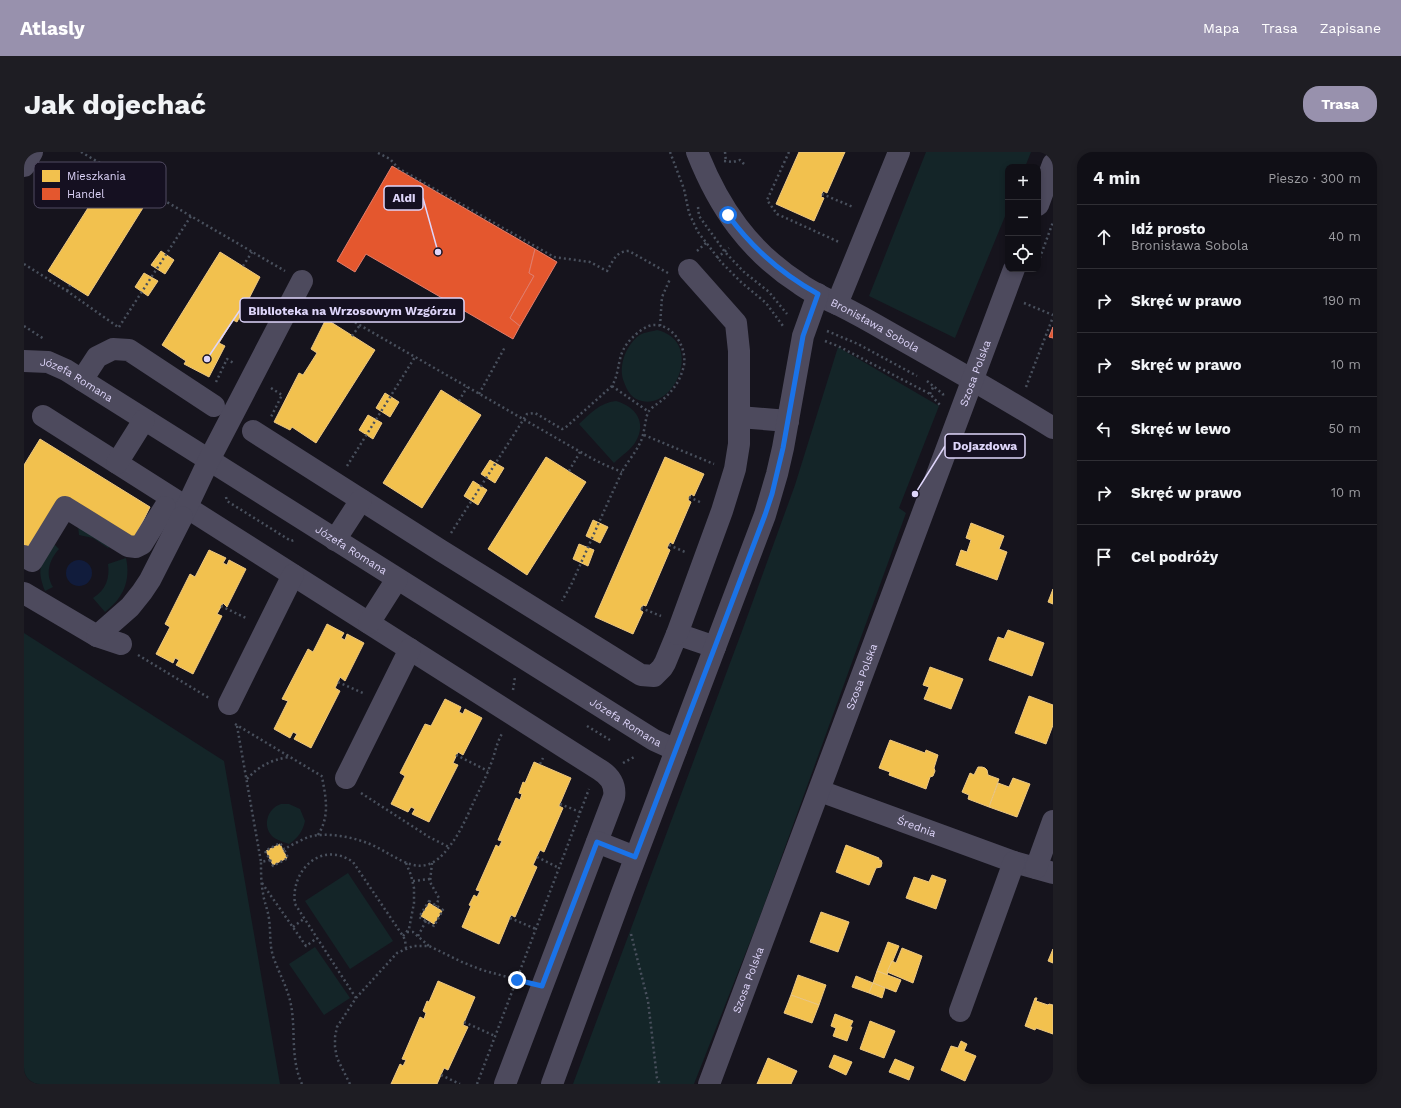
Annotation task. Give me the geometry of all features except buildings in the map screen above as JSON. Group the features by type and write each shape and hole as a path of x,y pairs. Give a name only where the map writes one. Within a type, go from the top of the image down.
{"street":[{"path":"24,166 32,152"},
{"name":"Bronisława Sobola","path":"697,152 704,171 721,204 741,232 761,254 788,276 973,380 1053,428"},
{"path":"837,304 899,152"},
{"path":"1040,200 1053,164"},
{"name":"Szosa Polska","path":"709,1084 820,791 1013,272"},
{"path":"254,431 634,672 641,675 654,676 662,668 677,634 716,527 735,469 739,444 739,352 736,323 681,273"},
{"path":"24,556 32,561 65,507 128,546 136,547 142,544 174,509 209,460 302,281"},
{"path":"552,1084 635,857 765,515 777,474 803,336 818,294"},
{"path":"82,380 97,357 113,349 129,350 214,406"},
{"name":"Józefa Romana","path":"24,361 48,362 66,370 654,740 676,750"},
{"path":"43,416 117,463 174,509 292,574 597,768 606,774 610,779 614,786 615,792 542,986 512,1082"},
{"path":"739,417 788,420"},
{"path":"117,463 144,420"},
{"path":"335,540 361,500"},
{"path":"96,636 130,607 150,580 174,509"},
{"path":"229,707 292,574"},
{"path":"369,623 397,579"},
{"path":"24,592 96,636 121,644"},
{"path":"677,634 716,647"},
{"path":"344,783 410,649"},
{"name":"Średnia","path":"820,791 1014,862 1044,870"},
{"path":"1044,870 1053,821"},
{"path":"597,842 635,857"},
{"path":"960,1011 1014,862"}],"path":[{"path":"81,152 98,162"},
{"path":"725,152 726,162"},
{"path":"789,152 767,200 777,214 842,243"},
{"path":"378,153 390,159 398,168 554,257 590,262 607,271 617,254 623,251 629,251 681,273"},
{"path":"719,160 726,162 740,160 746,166"},
{"path":"822,194 855,208"},
{"path":"166,202 302,281 308,295 580,452 622,472"},
{"path":"24,264 67,291 119,328 191,216"},
{"path":"1041,255 1053,222"},
{"path":"243,266 252,252"},
{"path":"67,291 70,285"},
{"path":"1023,303 1053,316 1037,364 1024,394"},
{"path":"352,336 360,325"},
{"path":"440,550 527,414 535,413 562,429 565,428 612,386 616,378 620,355 625,346 634,336 645,328 654,325 664,327 675,335 682,346 686,359 684,369 674,389 648,412 644,435 622,472 571,585 551,619"},
{"path":"24,326 48,342"},
{"path":"480,394 505,347"},
{"path":"336,483 415,357"},
{"path":"612,386 648,412"},
{"path":"459,401 467,387"},
{"path":"644,435 698,459 721,467 735,469"},
{"path":"569,471 580,452"},
{"path":"221,606 267,628"},
{"path":"121,644 229,707 230,718 236,725 322,777 344,783 428,837 449,847"},
{"path":"284,849 306,838 318,835 340,836 372,845 412,865 424,865 437,860 449,847 462,825 488,771 497,743 510,722 516,673 524,659"},
{"path":"338,682 383,704"},
{"path":"236,725 261,862 262,891 270,921 271,944 274,959 287,988 290,1000 292,1042 297,1072 302,1084"},
{"path":"456,755 488,771"},
{"path":"246,779 255,770 265,764 277,759 289,757"},
{"path":"477,1084 597,768"},
{"path":"318,835 324,825 327,810 322,777"},
{"path":"560,804 580,812"},
{"path":"280,843 288,858 273,866 270,860 265,851 280,843"},
{"path":"356,998 317,938 315,931 295,904 294,897 299,878 313,859 320,856 334,854 353,862 403,936 406,948"},
{"path":"537,857 559,868"},
{"path":"261,862 270,860"},
{"path":"403,936 409,929 414,903 414,888 406,863"},
{"path":"432,863 430,879 431,885 439,898 436,906"},
{"path":"412,881 430,879"},
{"path":"262,883 306,946 317,938"},
{"path":"429,901 443,910 434,926 426,921 419,917 429,901"},
{"path":"293,927 304,918"},
{"path":"510,918 536,929"},
{"path":"418,936 426,921"},
{"path":"630,929 648,1001 657,1078 660,1084"},
{"path":"407,932 413,932 429,946 482,970 542,986"},
{"path":"350,1084 337,1058 335,1047 337,1028 343,1016 356,998 397,953 413,946 429,946"},
{"path":"464,1022 495,1036"},
{"path":"441,1075 460,1084"}],"shaded area":[{"path":"926,152 1031,152 1026,164 1005,164 1005,216 955,338 869,296"},
{"path":"657,330 671,337 679,347 682,359 680,373 674,385 665,395 654,401 642,401 630,394 622,376 622,364 626,352 639,335"},
{"path":"838,347 939,406 899,508 906,513 759,919 694,1084 573,1084 795,485"},
{"path":"616,401 623,403 634,411 640,421 640,427 639,434 634,444 614,463 579,424 591,412 600,406"},
{"path":"78,526 114,543 108,548 93,538 79,535"},
{"path":"53,543 59,549 49,567 49,577 53,587 45,591 40,571 45,555"},
{"path":"126,558 127,574 124,588 117,601 105,612 93,598 101,591 108,579 108,564"},
{"path":"24,633 224,761 280,1084 24,1084"},
{"path":"281,804 289,804 300,809 305,821 300,834 289,844 272,836 267,827 270,813 276,806"},
{"path":"348,873 393,941 350,969 305,901"},
{"path":"315,947 350,998 324,1015 289,964"}],"water":[{"path":"79,560 88,564 92,573 88,582 79,586 70,582 66,573 70,564"}],"place":[{"name":"Aldi","path":"438,252"},
{"name":"Biblioteka na Wrzosowym Wzgórzu","path":"207,359"},
{"name":"Dojazdowa","path":"915,494"}],"route":[{"path":"517,980 542,986 597,842 635,857 716,647 772,494 783,448 803,336 806,323 818,294 788,276 766,258 752,245 728,215"}]}
